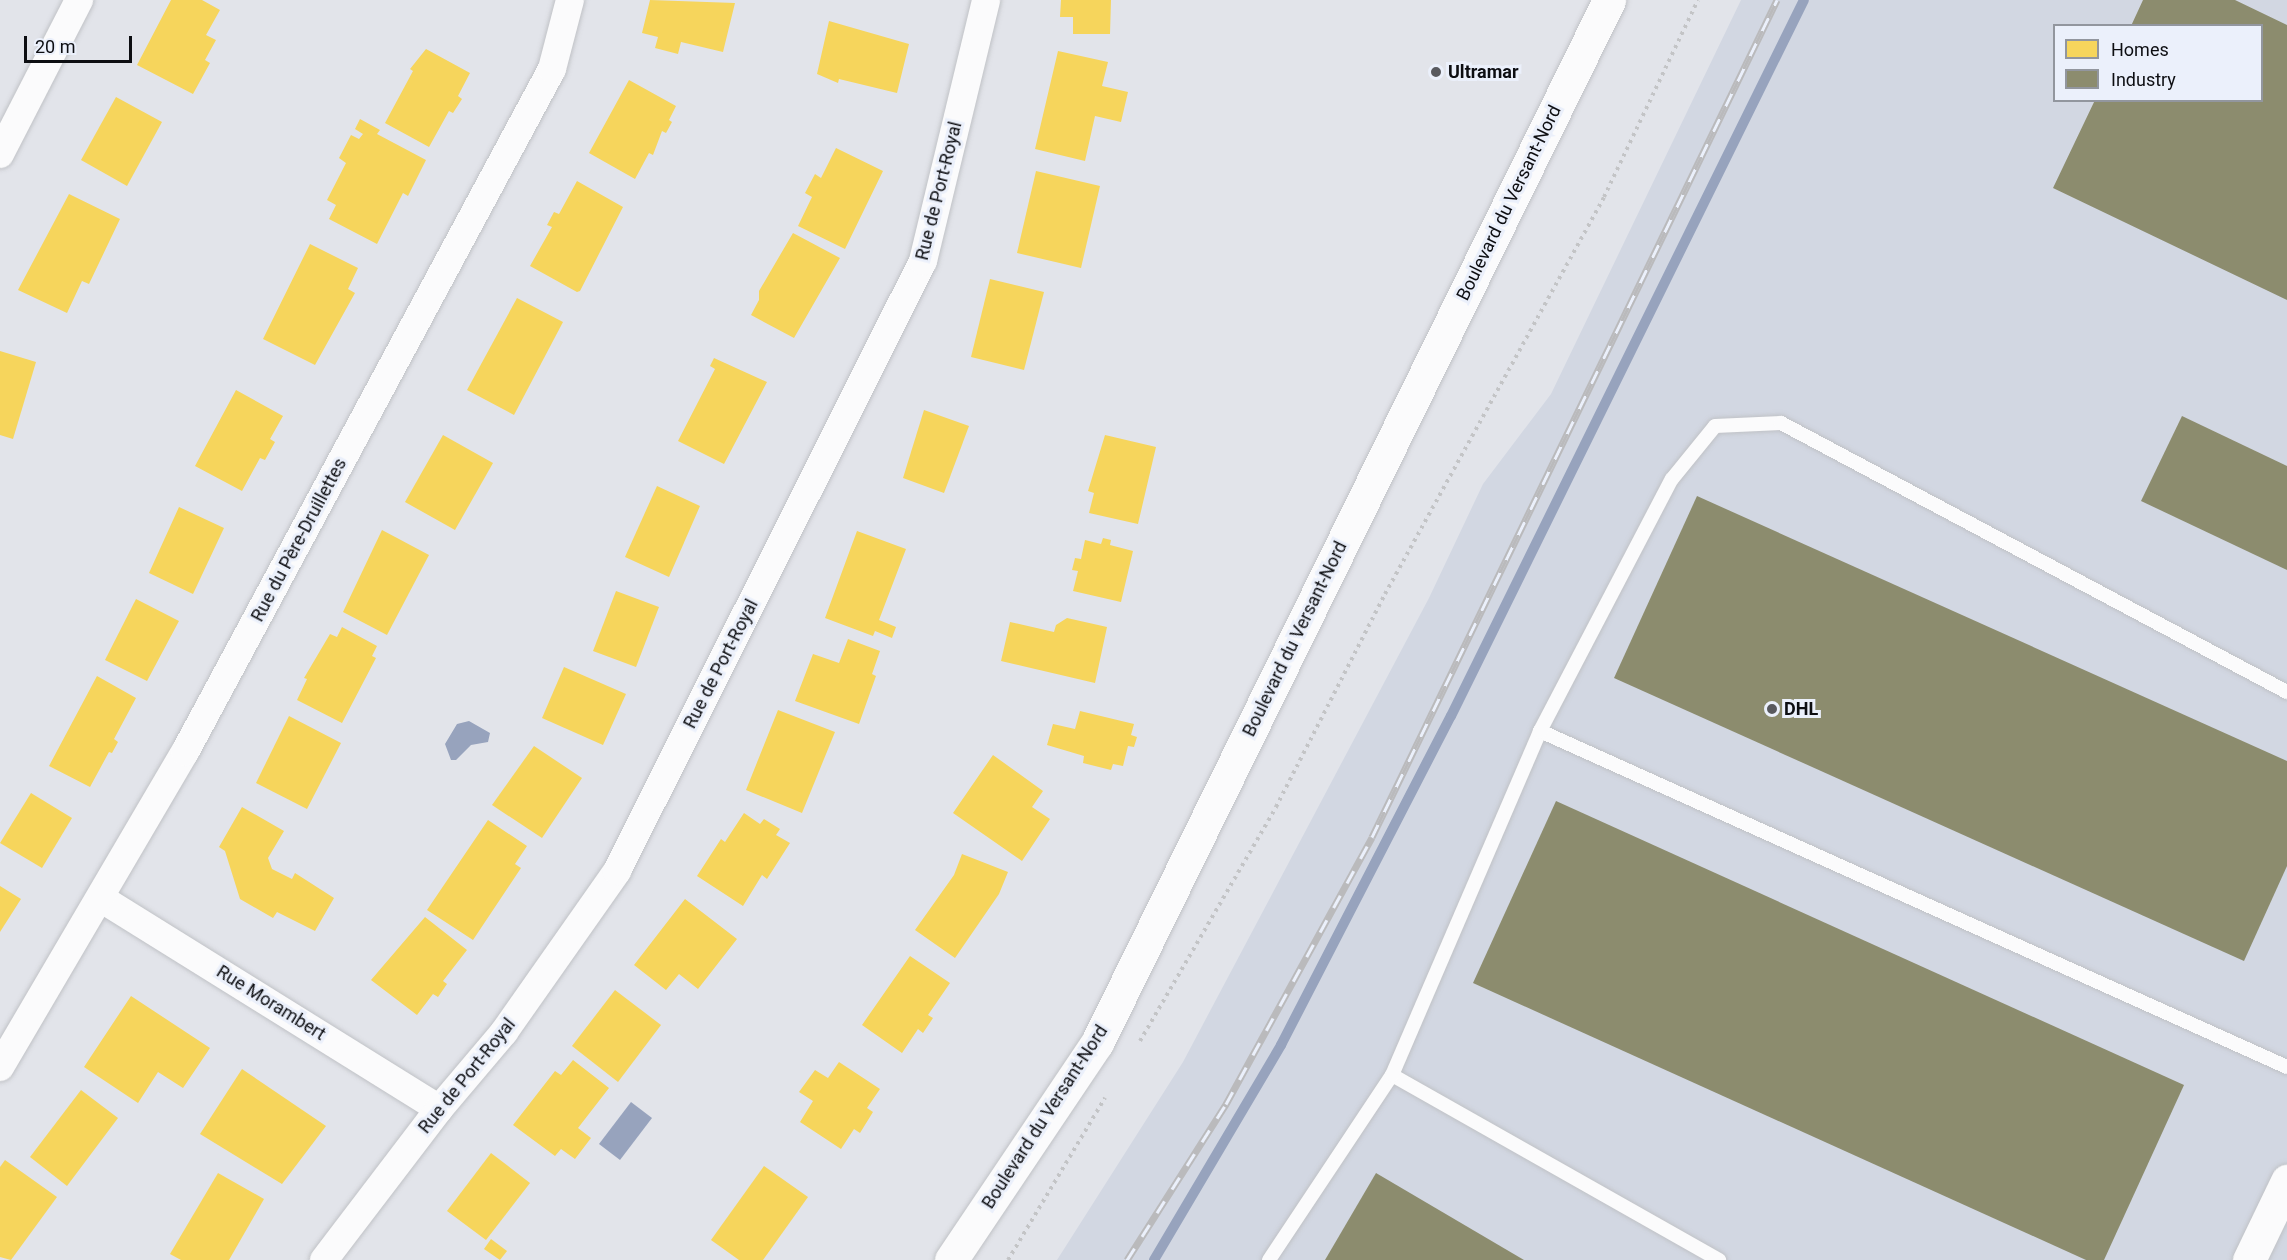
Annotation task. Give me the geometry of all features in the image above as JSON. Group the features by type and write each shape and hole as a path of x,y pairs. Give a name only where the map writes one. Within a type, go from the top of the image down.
{"street":[{"path":"0,154 79,0"},
{"name":"Rue du Père-Druillettes","path":"0,1067 102,899 185,752 552,69 570,0"},
{"name":"Rue de Port-Royal","path":"324,1260 439,1109 504,1032 617,871 923,261 986,0"},
{"name":"Boulevard du Versant-Nord","path":"951,1260 1097,1043 1609,0"},
{"name":"Rue Morambert","path":"102,899 439,1109"},
{"path":"2249,1260 2287,1181"}],"lane":[{"path":"1269,1260 1392,1075 1540,731 1672,479 1715,426 1781,423 2287,692"},
{"path":"1540,731 2287,1067"},
{"path":"1392,1075 1719,1260"}],"path":[{"path":"1135,1049 1276,807 1385,594 1604,197 1698,0"},
{"path":"1008,1260 1111,1089"}],"shaded area":[{"path":"1741,0 2287,0 2287,1260 1057,1260 1183,1062 1429,598 1483,484 1551,394"}],"water":[{"path":"469,721 490,733 488,742 471,745 456,760 451,760 445,744 457,724"},
{"path":"631,1102 652,1118 620,1160 599,1144"}],"building: Homes":[{"path":"171,0 202,0 220,10 206,35 216,40 205,60 210,63 193,94 137,65"},
{"path":"650,0 735,3 723,52 681,42 678,54 655,48 658,37 642,33"},
{"path":"1061,0 1111,0 1110,34 1073,34 1073,17 1060,17"},
{"path":"829,21 909,44 897,93 839,79 838,83 817,74"},
{"path":"426,49 470,73 458,96 462,99 453,113 449,111 429,147 385,123 413,71 410,69"},
{"path":"1058,51 1108,62 1102,86 1128,92 1121,122 1095,116 1085,161 1035,149"},
{"path":"629,80 676,106 669,120 672,122 666,133 662,131 653,155 649,153 635,179 589,153"},
{"path":"116,97 162,122 127,186 81,160"},
{"path":"360,119 380,130 377,134 426,160 408,196 403,193 377,244 329,219 336,205 327,200 346,163 339,158 351,135 359,139 363,134 355,129"},
{"path":"836,148 883,171 845,249 798,226 812,197 805,193 815,174 821,178"},
{"path":"1036,171 1100,186 1081,268 1017,253"},
{"path":"577,181 623,207 580,291 577,292 530,266 552,227 547,225 554,212 559,214"},
{"path":"69,194 120,219 89,284 82,281 67,313 18,290"},
{"path":"793,233 840,258 794,338 751,315 759,300 759,291"},
{"path":"310,244 358,268 348,289 355,293 315,365 263,339"},
{"path":"990,279 1044,292 1024,370 971,357"},
{"path":"517,298 563,322 514,415 467,390"},
{"path":"0,351 36,362 13,439 0,435"},
{"path":"714,358 767,382 724,464 678,441 715,369 710,366"},
{"path":"236,390 283,416 270,439 275,442 265,460 260,458 242,491 195,466"},
{"path":"924,410 969,426 944,493 903,478"},
{"path":"443,435 493,463 455,530 405,502"},
{"path":"1105,435 1156,447 1138,524 1089,513 1094,493 1088,491"},
{"path":"657,486 700,506 669,577 625,557"},
{"path":"179,507 224,528 193,594 149,573"},
{"path":"382,530 429,555 387,635 343,612"},
{"path":"857,531 906,549 879,620 896,627 892,638 875,631 873,636 825,618"},
{"path":"1103,538 1111,540 1110,545 1133,551 1121,602 1073,591 1078,571 1072,570 1075,558 1081,559 1085,540 1101,544"},
{"path":"616,591 659,607 636,667 593,651"},
{"path":"136,599 179,621 147,681 105,660"},
{"path":"1067,618 1107,627 1095,683 1001,661 1010,622 1054,632 1056,625"},
{"path":"342,627 377,646 372,656 376,658 342,723 297,700 307,679 304,678 330,634 337,637"},
{"path":"848,639 880,651 872,674 876,676 859,724 795,701 813,654 839,663"},
{"path":"564,667 626,694 603,745 542,718"},
{"path":"97,676 136,698 114,739 118,742 112,753 109,752 90,787 49,766"},
{"path":"778,710 835,732 802,813 746,790"},
{"path":"1080,711 1134,724 1131,735 1137,737 1134,747 1128,746 1123,766 1113,764 1111,770 1083,763 1084,756 1047,745 1053,724 1075,729"},
{"path":"289,716 341,743 307,809 256,783"},
{"path":"534,746 582,778 542,838 492,805"},
{"path":"993,755 1043,791 1032,807 1050,819 1022,861 953,813"},
{"path":"31,793 72,818 42,868 0,843"},
{"path":"242,807 284,831 268,858 272,869 292,879 295,873 334,898 315,931 277,912 273,918 240,899 225,851 219,847"},
{"path":"744,813 760,824 764,819 780,829 776,835 790,843 767,879 762,875 743,906 697,876 721,839 725,842"},
{"path":"488,820 527,846 515,864 521,868 473,940 427,910"},
{"path":"962,854 1008,872 999,894 955,958 915,930 954,875"},
{"path":"0,886 21,899 0,932"},
{"path":"685,899 737,939 698,989 679,974 666,990 634,965"},
{"path":"425,917 467,950 443,981 447,984 438,997 433,994 417,1015 371,980"},
{"path":"910,956 950,983 928,1015 933,1018 923,1033 918,1029 902,1053 862,1025"},
{"path":"615,990 661,1025 618,1082 572,1046"},
{"path":"131,996 210,1048 183,1088 158,1072 138,1103 84,1067"},
{"path":"573,1060 609,1088 578,1128 591,1138 575,1159 561,1149 555,1156 513,1125 555,1071 561,1075"},
{"path":"839,1062 880,1089 867,1108 873,1112 860,1133 854,1129 841,1149 800,1122 813,1101 799,1092 815,1070 828,1078"},
{"path":"242,1069 326,1126 282,1184 200,1134"},
{"path":"81,1090 118,1118 67,1186 30,1157"},
{"path":"491,1153 530,1183 486,1240 447,1211"},
{"path":"5,1160 57,1197 11,1260 0,1257 0,1167"},
{"path":"764,1166 808,1197 763,1260 739,1260 711,1240"},
{"path":"218,1173 264,1199 229,1260 181,1260 170,1254"},
{"path":"491,1239 507,1251 500,1260 484,1249"}],"building: Industry":[{"path":"2143,0 2235,0 2287,25 2287,300 2053,188 2094,102 2263,102 2263,24 2132,24"},
{"path":"2182,416 2287,466 2287,570 2141,501"},
{"path":"1697,496 2287,761 2287,866 2244,961 1614,678"},
{"path":"1556,801 2184,1085 2104,1260 2086,1260 1473,983"},
{"path":"1376,1173 1524,1260 1325,1260"}],"waterway":[{"path":"1154,1260 1281,1045 1451,716 1804,0"}],"railway":[{"path":"1127,1260 1226,1104 1372,837 1777,0"}],"place":[{"name":"Ultramar","path":"1436,72"},
{"name":"DHL","path":"1772,709"}]}
